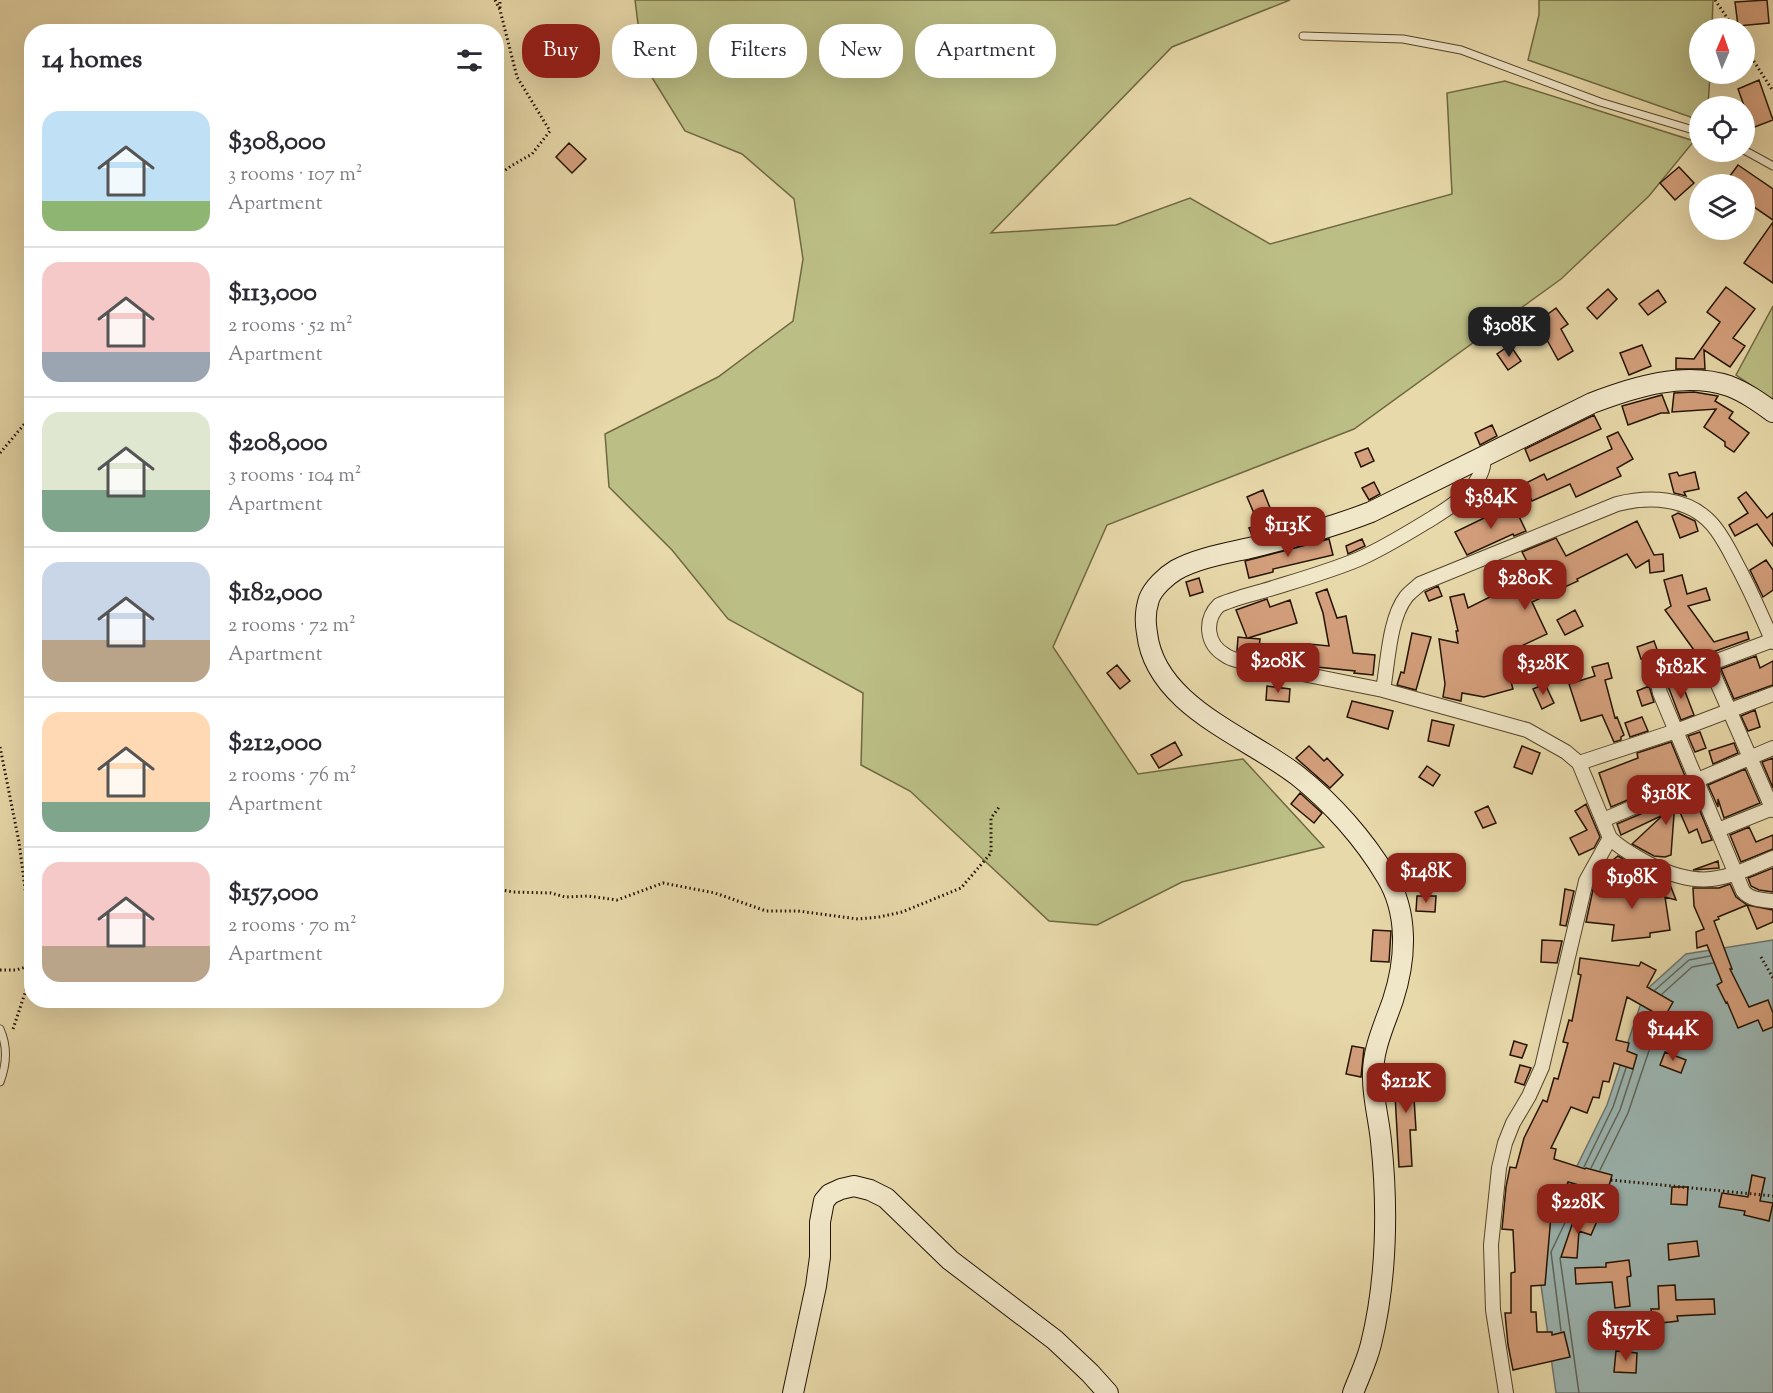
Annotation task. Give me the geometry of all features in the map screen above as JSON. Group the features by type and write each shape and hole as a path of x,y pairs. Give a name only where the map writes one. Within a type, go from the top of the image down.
{"street":[{"path":"1353,1393 1371,1347 1381,1283 1386,1208 1373,1078 1374,1057 1398,980 1403,948 1403,924 1388,879 1359,838 1324,800 1297,776 1213,721 1171,687 1160,672 1148,647 1145,617 1149,596 1162,581 1175,571 1200,560 1343,523 1371,512 1592,403 1627,390 1660,382 1710,381 1730,386 1752,397 1773,412"},
{"path":"1484,455 1485,466 1482,474 1465,495 1445,511 1389,544 1347,563 1219,605 1209,618 1211,640 1218,650 1227,657 1243,662 1383,690 1527,730 1548,741 1579,763 1610,838 1628,853 1679,877 1713,880 1735,874 1773,858"},
{"path":"1383,690 1394,623 1407,596 1420,584 1637,498 1680,504 1695,510 1710,522 1722,537 1773,641 1709,664 1662,677 1658,684 1746,896 1773,901"},
{"path":"1709,664 1773,808 1718,830"},
{"path":"1579,763 1730,712 1773,694"},
{"path":"1603,820 1773,748"},
{"path":"1506,1393 1493,1310 1491,1245 1499,1168 1513,1123 1542,1067 1586,881 1610,838"},
{"path":"793,1393 816,1286 820,1257 820,1222 824,1201 830,1194 854,1186 870,1190 886,1198 950,1260 1055,1340 1108,1393"}],"lane":[{"path":"1303,36 1403,39 1461,50 1600,102 1689,129"},
{"path":"1755,156 1773,166"},
{"path":"0,1029 6,1048 4,1070 0,1082"}],"path":[{"path":"495,0 504,24"},
{"path":"500,0 500,10"},
{"path":"1715,0 1727,18"},
{"path":"504,26 517,77 550,131 532,154 504,171"},
{"path":"1755,63 1773,91"},
{"path":"0,453 24,425"},
{"path":"0,747 19,842 24,880"},
{"path":"504,890 617,900 663,883 715,893 766,911 798,911 858,919 879,917 902,912 961,888 991,853 991,818 1000,806"},
{"path":"1761,957 1773,978"},
{"path":"0,970 24,968"},
{"path":"6,1048 24,995"},
{"path":"1611,1180 1773,1196"}],"green space":[{"path":"635,0 1290,0 1172,47 991,233 1116,225 1190,198 1270,244 1452,194 1447,93 1505,81 1689,139 1689,147 1649,196 1561,279 1354,429 1107,525 1053,647 1138,774 1243,759 1324,847 1182,882 1097,925 1049,921 910,791 861,765 863,693 728,619 672,550 609,487 605,434 718,377 793,321 803,259 794,199 742,154 685,131 652,78 697,78 697,24 638,24"},
{"path":"1539,0 1713,0 1712,18 1689,18 1689,84 1709,84 1709,96 1689,96 1689,116 1528,60 1539,15"},
{"path":"1773,306 1773,400 1736,375"}],"water":[{"path":"1773,940 1773,1393 1556,1393 1536,1249 1607,1105 1645,991 1686,954"}],"building":[{"path":"1767,0 1769,23 1755,24 1755,18 1737,18 1735,2"},
{"path":"1759,80 1773,120 1755,127 1755,96 1741,96 1738,89 1755,84"},
{"path":"569,143 586,159 572,173 556,157"},
{"path":"1738,165 1751,174 1731,174"},
{"path":"1679,167 1689,178 1689,187 1675,200 1660,183"},
{"path":"1755,177 1773,189 1773,220 1755,208"},
{"path":"1773,222 1773,283 1744,263"},
{"path":"1726,287 1755,309 1733,338 1745,346 1730,367 1704,350 1705,369 1676,369 1676,358 1694,359 1720,322 1707,312"},
{"path":"1608,289 1617,299 1597,319 1587,308"},
{"path":"1658,290 1666,302 1648,315 1639,304"},
{"path":"1556,308 1568,324 1561,329 1573,351 1558,360 1547,340 1540,345 1528,329"},
{"path":"1510,345 1521,361 1508,370 1497,354"},
{"path":"1642,345 1651,366 1629,375 1620,353"},
{"path":"1694,392 1718,396 1715,401 1733,412 1729,418 1749,433 1734,452 1725,446 1725,442 1704,427 1716,409 1672,412 1674,393"},
{"path":"1662,395 1669,413 1661,413 1628,425 1622,406"},
{"path":"1594,415 1601,429 1530,461 1525,449"},
{"path":"1492,425 1497,436 1480,445 1475,433"},
{"path":"1618,432 1633,459 1617,468 1621,476 1576,497 1570,484 1532,501 1524,484 1544,474 1547,480 1612,449 1607,437"},
{"path":"1368,448 1374,461 1361,467 1355,453"},
{"path":"1677,472 1679,476 1695,472 1699,489 1684,492 1686,496 1674,493 1669,474"},
{"path":"1374,482 1380,494 1369,500 1362,488"},
{"path":"1263,490 1274,518 1288,511 1294,524 1252,535 1249,528 1259,525 1247,497"},
{"path":"1746,492 1767,518 1773,513 1773,546 1757,524 1735,536 1729,525 1748,513 1738,498"},
{"path":"1513,504 1526,531 1514,536 1513,534 1467,555 1455,532"},
{"path":"1678,513 1695,521 1698,531 1680,538 1672,516"},
{"path":"1637,521 1654,555 1663,554 1664,571 1650,573 1649,560 1636,568 1627,554 1577,579 1578,581 1532,602 1547,634 1517,648 1518,654 1504,656 1513,689 1484,697 1462,693 1461,701 1443,697 1445,684 1439,639 1458,643 1456,631 1458,631 1450,597 1464,594 1468,608 1500,592 1498,589 1533,573 1522,552 1556,538 1566,556"},
{"path":"1329,539 1333,555 1273,569 1273,572 1249,578 1245,561"},
{"path":"1362,539 1365,546 1348,554 1346,546"},
{"path":"1766,560 1773,570 1773,590 1763,597 1750,570"},
{"path":"1682,575 1687,594 1706,588 1710,600 1688,606 1714,642 1747,632 1749,639 1699,657 1665,610 1671,606 1664,580"},
{"path":"1199,578 1203,592 1190,596 1186,582"},
{"path":"1438,586 1442,596 1429,601 1425,592"},
{"path":"1327,589 1337,618 1346,616 1353,653 1375,655 1373,675 1307,666 1309,644 1329,646 1323,613 1316,593"},
{"path":"1267,599 1270,607 1290,600 1297,623 1248,638 1260,639 1258,656 1237,651 1238,637 1247,638 1236,610"},
{"path":"1575,610 1583,626 1565,635 1557,620"},
{"path":"1412,633 1431,637 1416,690 1397,685 1401,672 1404,673"},
{"path":"1654,641 1658,652 1641,659 1637,647"},
{"path":"1756,656 1760,668 1773,661 1773,685 1734,699 1721,669"},
{"path":"1608,663 1612,678 1605,680 1615,718 1617,717 1624,735 1621,740 1614,742 1602,715 1581,721 1569,684 1595,676 1592,667"},
{"path":"1117,665 1130,681 1120,689 1107,673"},
{"path":"1681,681 1694,715 1681,720 1668,686"},
{"path":"1545,684 1554,703 1542,709 1533,689"},
{"path":"1267,686 1290,689 1289,702 1266,700"},
{"path":"1649,686 1654,702 1642,706 1637,691"},
{"path":"1352,701 1393,711 1388,729 1347,717"},
{"path":"1755,710 1760,727 1748,731 1741,716"},
{"path":"1642,717 1648,731 1630,737 1625,723"},
{"path":"1432,720 1454,725 1449,746 1428,741"},
{"path":"1700,732 1706,748 1695,752 1688,736"},
{"path":"1175,742 1182,755 1159,768 1151,755"},
{"path":"1671,742 1685,776 1611,807 1599,773 1638,758 1637,753"},
{"path":"1734,743 1738,753 1713,764 1709,751"},
{"path":"1309,746 1324,761 1327,758 1343,775 1330,788 1296,758"},
{"path":"1522,746 1540,753 1532,774 1514,767"},
{"path":"1773,758 1773,788 1762,762"},
{"path":"1427,766 1440,775 1433,786 1419,777"},
{"path":"1745,769 1760,803 1724,818 1718,799 1718,807 1708,785"},
{"path":"1692,792 1712,840 1702,843 1697,829 1689,833 1675,801 1671,855 1654,856 1632,844 1663,815 1621,835 1617,824"},
{"path":"1300,793 1322,813 1314,823 1291,804"},
{"path":"1586,804 1600,837 1594,848 1579,855 1570,838 1587,830 1575,811"},
{"path":"1488,806 1496,823 1483,828 1475,812"},
{"path":"1749,827 1756,842 1773,835 1773,849 1741,862 1730,835"},
{"path":"1618,856 1641,870 1626,891 1604,867"},
{"path":"1718,861 1719,868 1693,870"},
{"path":"1773,868 1773,892 1751,886 1748,878"},
{"path":"1662,880 1669,882 1676,900 1665,897 1670,930 1650,933 1650,937 1612,941 1614,925 1586,922 1594,885 1631,896 1626,892"},
{"path":"1730,884 1736,897 1747,905 1718,917 1719,919 1714,921 1732,969 1730,969 1749,1007 1768,1000 1773,1013 1773,1027 1763,1031 1758,1020 1738,1028 1717,985 1722,982 1707,945 1697,948 1696,932 1704,929 1694,906 1693,888 1719,888"},
{"path":"1565,889 1574,891 1566,926 1560,925"},
{"path":"1417,896 1436,896 1435,912 1416,911"},
{"path":"1747,905 1773,910 1773,922 1757,929"},
{"path":"1373,930 1391,931 1389,962 1371,961"},
{"path":"1542,940 1562,941 1557,963 1541,962"},
{"path":"1580,958 1639,966 1641,962 1656,970 1647,987 1673,1002 1664,1018 1627,997 1616,1040 1629,1043 1627,1051 1637,1055 1633,1069 1614,1063 1609,1082 1603,1081 1599,1098 1593,1097 1587,1113 1571,1107 1551,1148 1556,1149 1554,1159 1612,1175 1607,1193 1568,1182 1563,1196 1553,1193 1545,1285 1531,1286 1531,1312 1536,1312 1537,1332 1552,1332 1552,1335 1564,1332 1570,1357 1513,1370 1505,1313 1511,1313 1511,1273 1515,1272 1513,1230 1502,1229 1506,1187 1510,1167 1516,1168 1524,1138 1543,1100 1547,1102 1554,1078 1558,1079 1568,1043 1563,1042 1569,1020 1572,1021 1581,975 1578,974"},
{"path":"1514,1041 1527,1045 1522,1058 1510,1055"},
{"path":"1352,1046 1364,1048 1361,1077 1346,1074"},
{"path":"1665,1052 1686,1060 1681,1073 1660,1065"},
{"path":"1520,1065 1531,1068 1524,1085 1515,1082"},
{"path":"1420,1075 1421,1098 1414,1098 1416,1130 1410,1130 1412,1166 1399,1167 1394,1076"},
{"path":"1752,1175 1765,1178 1760,1201 1773,1203 1769,1221 1744,1215 1745,1211 1719,1207 1722,1193 1748,1197"},
{"path":"1672,1187 1688,1187 1687,1205 1671,1204"},
{"path":"1576,1213 1597,1221 1591,1235 1579,1231 1577,1258 1561,1257"},
{"path":"1697,1241 1699,1256 1669,1260 1668,1244"},
{"path":"1629,1260 1631,1276 1627,1277 1630,1306 1615,1308 1612,1282 1576,1284 1575,1268 1606,1267 1606,1263"},
{"path":"1675,1285 1676,1300 1714,1299 1715,1314 1677,1316 1678,1321 1653,1324 1651,1309 1659,1309 1658,1286"},
{"path":"1616,1351 1637,1353 1636,1373 1614,1372"}]}
